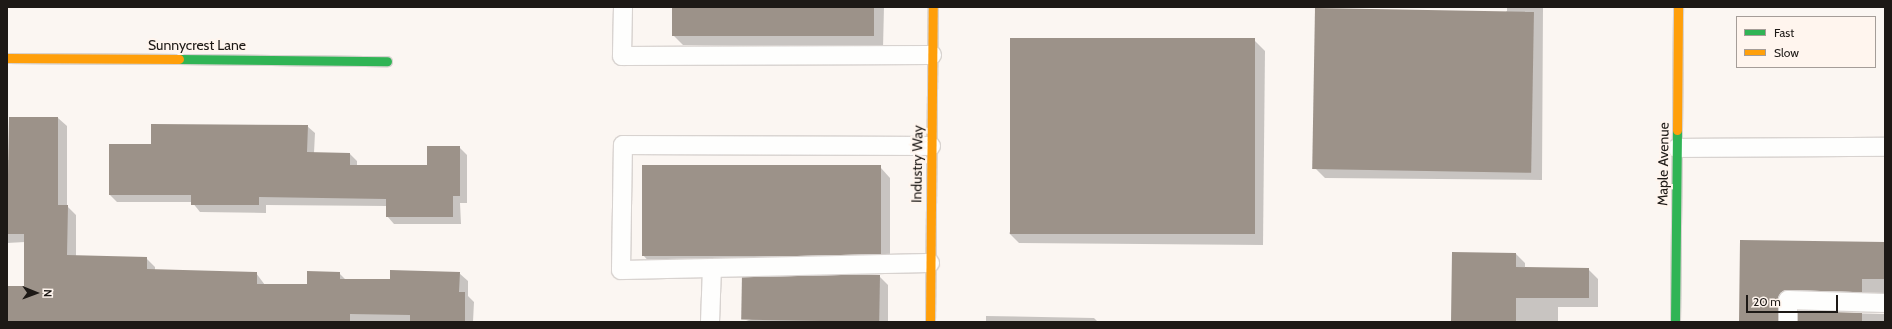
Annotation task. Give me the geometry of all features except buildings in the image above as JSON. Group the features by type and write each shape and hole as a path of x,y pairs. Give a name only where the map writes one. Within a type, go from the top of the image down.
{"street":[{"name":"Industry Way","path":"930,322 933,7"},
{"name":"Maple Avenue","path":"1675,322 1678,7"},
{"name":"Sunnycrest Lane","path":"7,58 388,61"}],"lane":[{"path":"623,7 622,56 932,56"},
{"path":"930,263 621,270 623,145 931,146"},
{"path":"1677,148 1885,147"},
{"path":"710,322 712,268"},
{"path":"1788,322 1788,300 1885,303"}],"traffic: fast":[{"path":"179,59 387,61"},
{"path":"1675,322 1677,130"}],"traffic: slow":[{"path":"930,322 933,7"},
{"path":"1677,130 1678,7"},
{"path":"7,58 179,59"}]}
